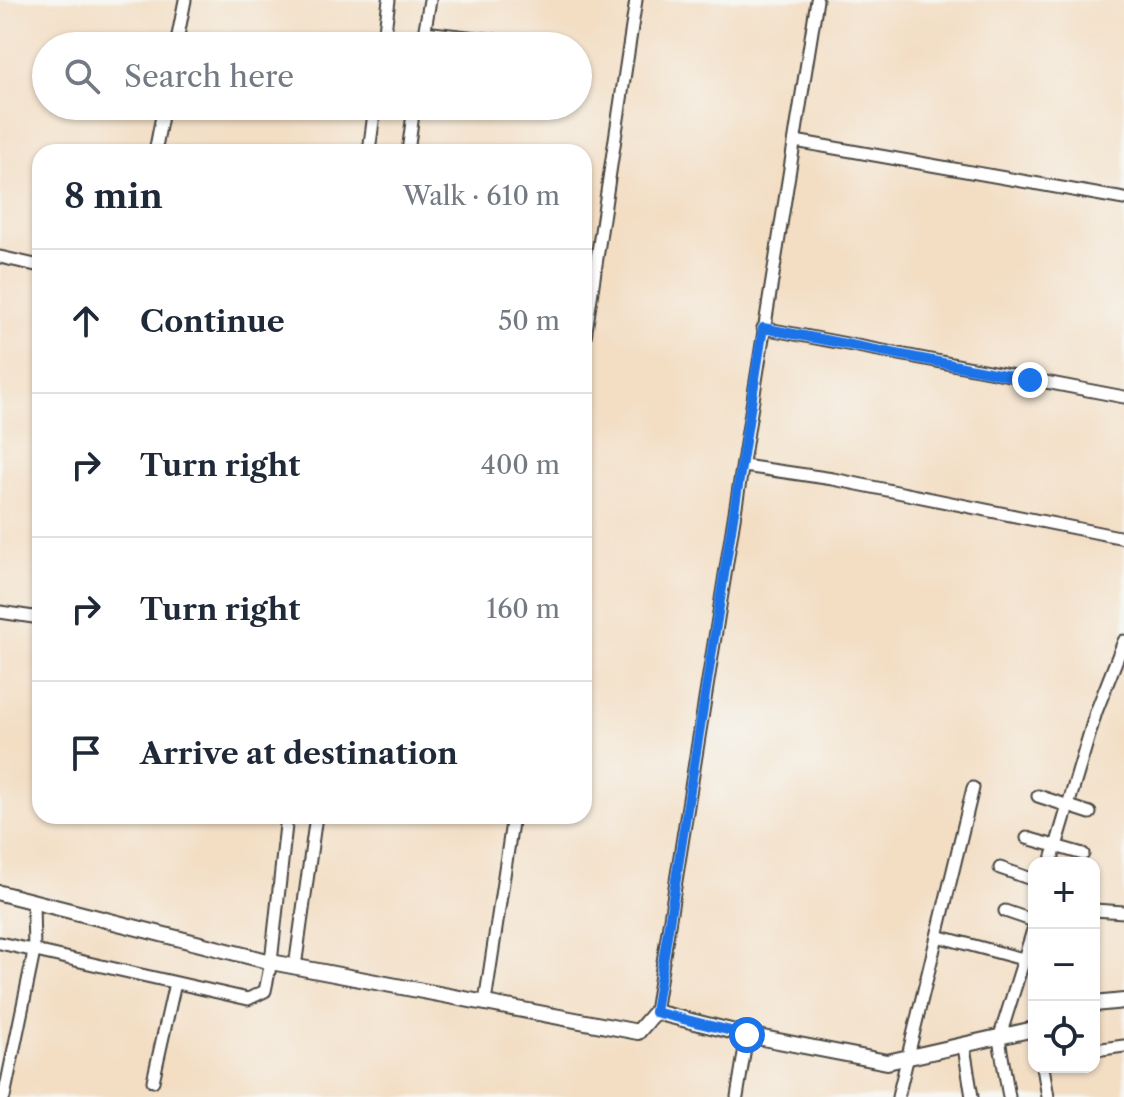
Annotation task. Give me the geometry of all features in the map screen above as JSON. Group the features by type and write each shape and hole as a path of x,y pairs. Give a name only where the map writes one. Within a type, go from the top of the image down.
{"street":[{"path":"179,32 185,0"},
{"path":"385,32 389,0"},
{"path":"424,32 430,0"},
{"path":"592,291 636,0"},
{"path":"0,893 271,962 638,1032 655,1012 817,0"},
{"path":"157,144 161,120"},
{"path":"370,144 373,120"},
{"path":"409,144 412,120"},
{"path":"795,141 1124,199"},
{"path":"0,257 32,264"},
{"path":"763,328 1124,397"},
{"path":"744,466 833,479 1124,538"},
{"path":"0,612 32,617"},
{"path":"1053,857 1096,712 1124,641"},
{"path":"898,1097 973,788"},
{"path":"1038,796 1090,813"},
{"path":"0,943 248,999 265,991 286,824"},
{"path":"295,967 315,824"},
{"path":"485,1002 512,824"},
{"path":"1027,838 1083,854"},
{"path":"1000,868 1028,878"},
{"path":"4,1097 34,952 33,901"},
{"path":"1100,910 1124,912"},
{"path":"1005,911 1028,919"},
{"path":"937,936 1028,961"},
{"path":"1009,1097 999,1039 1028,964"},
{"path":"153,1081 175,983"},
{"path":"1100,1003 1124,1001"},
{"path":"655,1012 747,1035 887,1062 1028,1031"},
{"path":"737,1097 747,1035"},
{"path":"1100,1049 1124,1046"},
{"path":"964,1047 972,1097"},
{"path":"1044,1073 1048,1097"}],"route":[{"path":"747,1035 655,1012 744,466 763,328 1030,380"}]}
